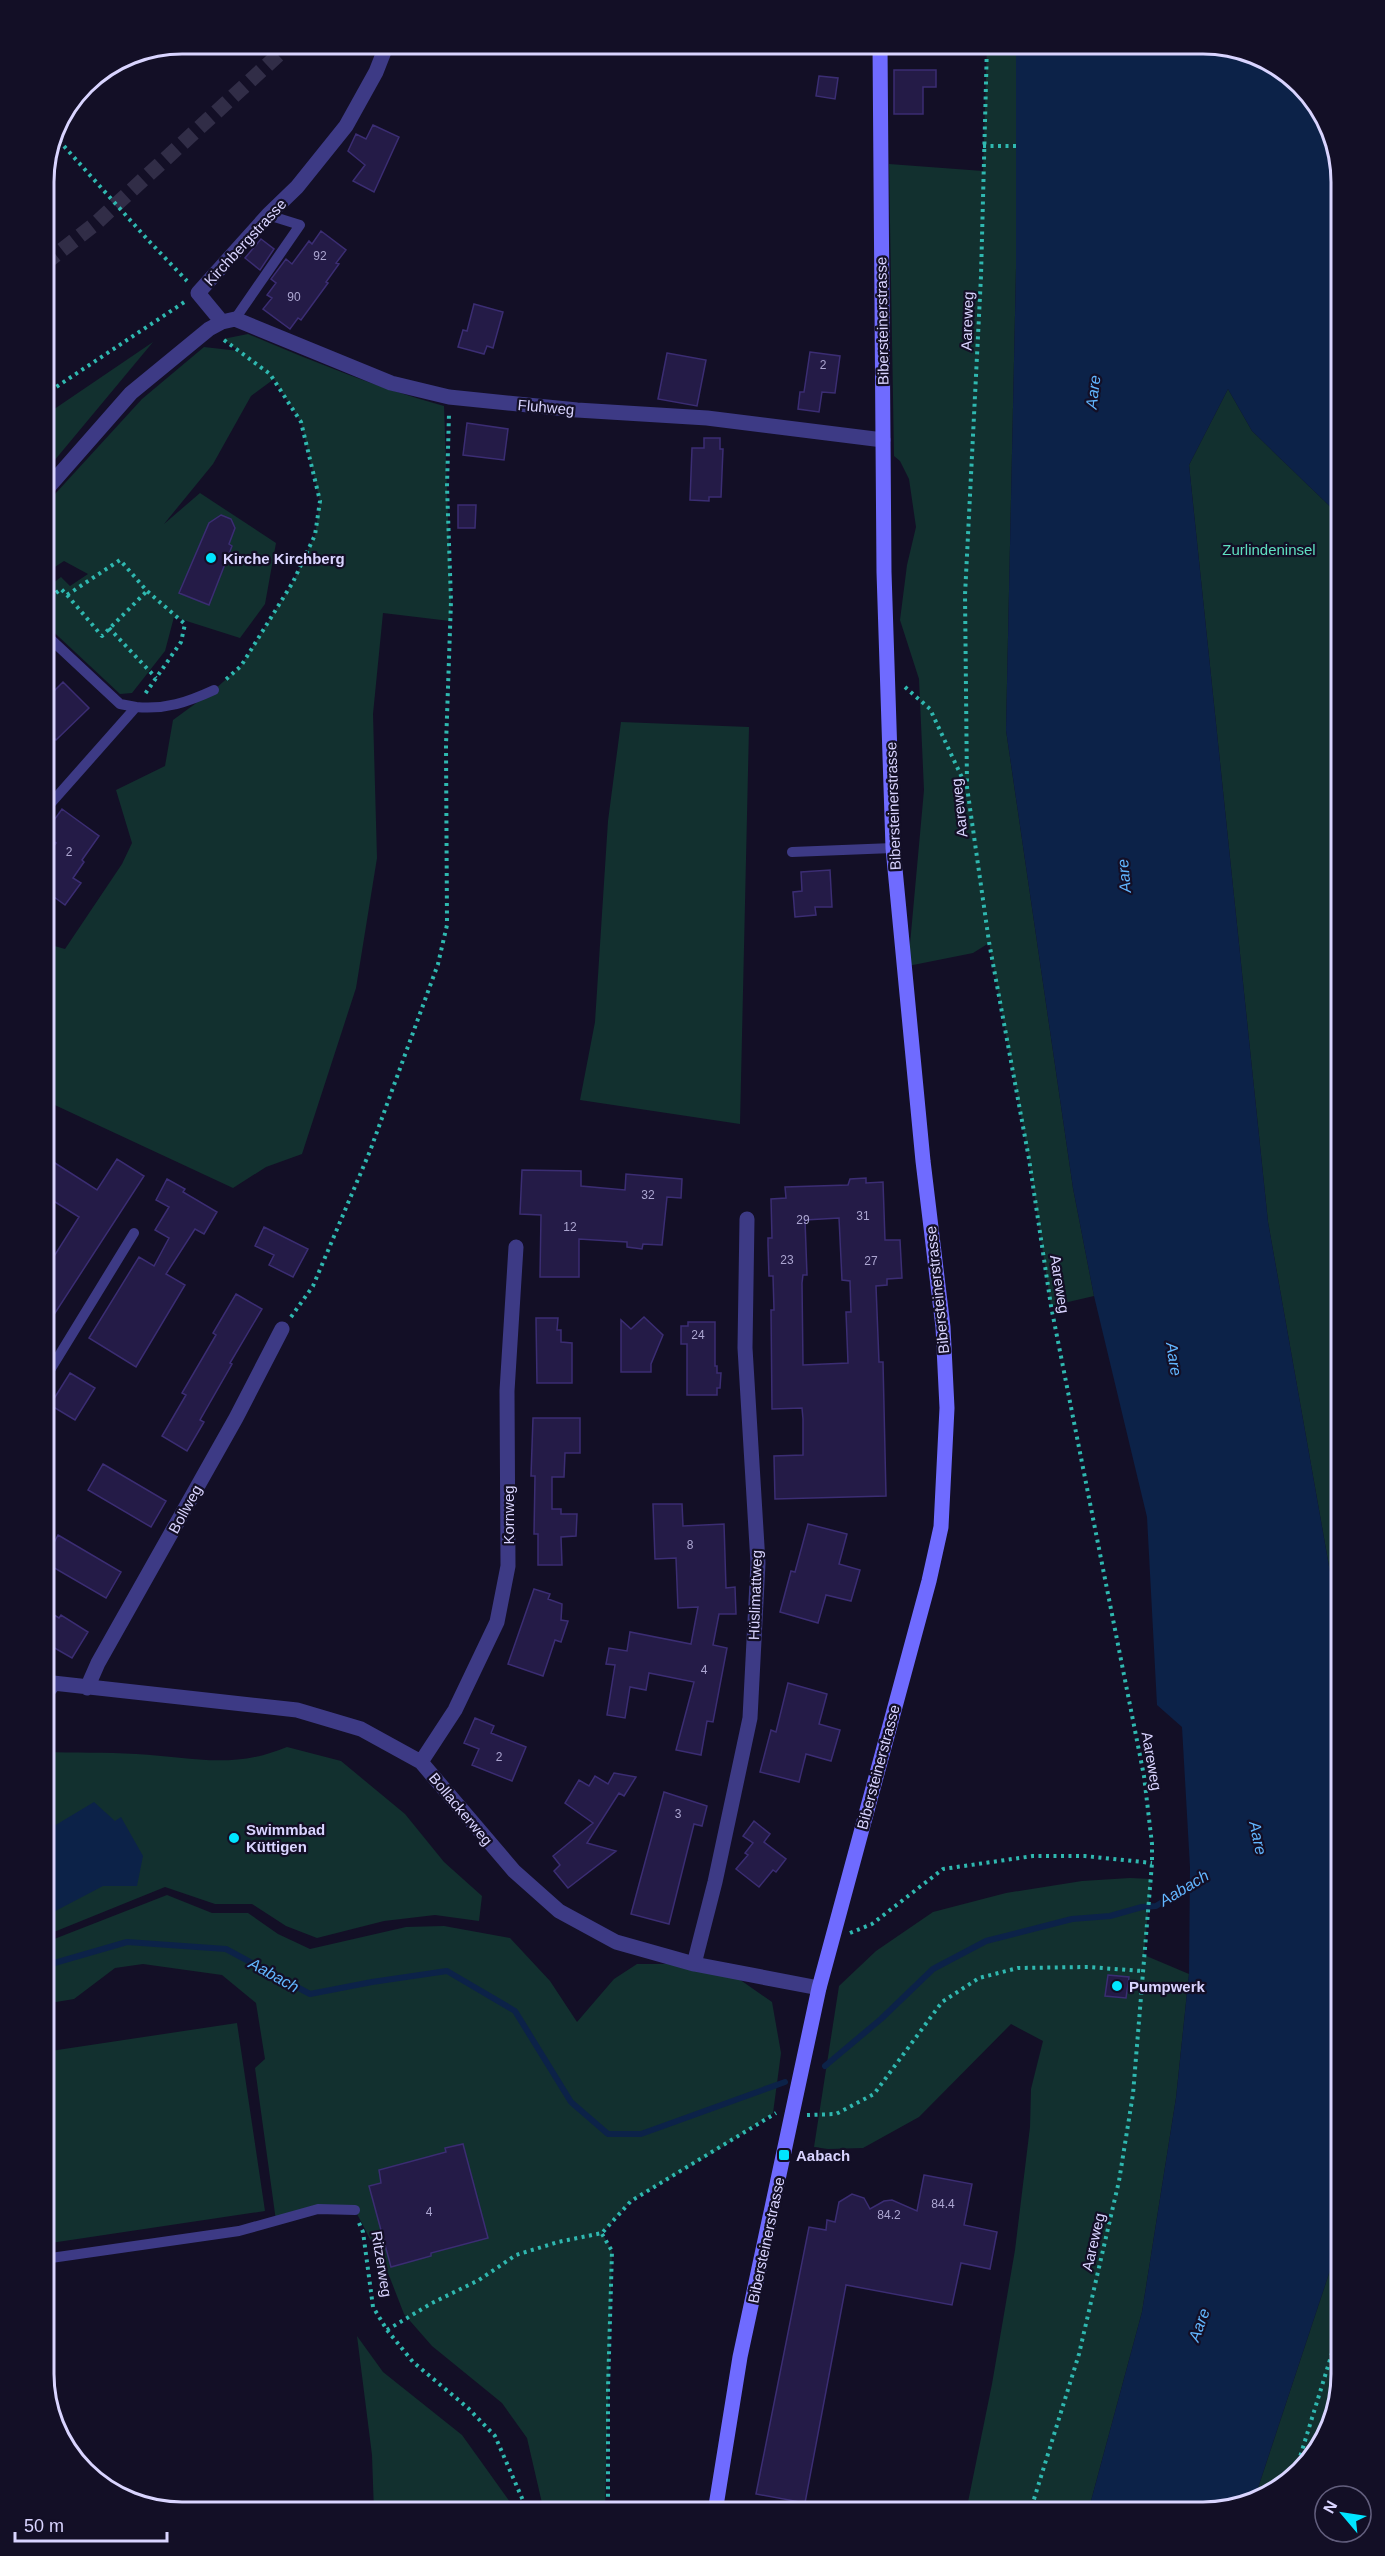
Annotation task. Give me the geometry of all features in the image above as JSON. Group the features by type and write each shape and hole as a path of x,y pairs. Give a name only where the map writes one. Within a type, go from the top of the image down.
{"main road":[{"name":"Bibersteinerstrasse","path":"717,2502 740,2357 819,1988 929,1581 941,1527 945,1468 946,1408 943,1327 923,1161 893,848 883,440 880,54"}],"street":[{"name":"Kirchbergstrasse","path":"222,323 198,293 268,215 297,187 346,126 376,72 383,54"},
{"name":"Fluhweg","path":"222,323 391,383 449,397 585,410 707,418 883,440"},
{"path":"54,481 131,393 222,323"},
{"name":"Hüslimattweg","path":"694,1964 715,1882 750,1718 758,1563 746,1348 747,1219"},
{"name":"Kornweg","path":"421,1762 455,1710 497,1622 508,1566 507,1390 516,1247"},
{"name":"Bollweg","path":"87,1688 98,1663 236,1418 282,1329"},
{"name":"Bollackerweg","path":"54,1684 297,1710 361,1729 421,1762 514,1871 558,1911 616,1942 694,1964 819,1988"}],"lane":[{"path":"222,323 300,225 268,215"},
{"path":"54,642 120,705 153,709 181,705 214,690"},
{"path":"54,800 136,707"},
{"path":"792,852 893,848"},
{"path":"54,1364 134,1233"},
{"path":"54,2258 239,2231 318,2209 355,2210"}],"path":[{"name":"Aareweg","path":"987,54 980,300 965,595 967,787 989,942 1029,1159 1051,1306 1143,1776 1152,1844 1133,2094 1119,2181 1079,2354 1033,2502"},
{"path":"54,387 198,293 61,142"},
{"path":"983,146 1016,146"},
{"path":"214,690 241,666 293,582 315,535 320,501 301,422 270,374 222,323"},
{"path":"282,1329 313,1286 370,1151 438,964 447,926 446,746 451,601 447,486 449,397"},
{"path":"67,595 120,560 147,591 185,624 181,642 136,707"},
{"path":"54,595 61,589 102,636 147,591"},
{"path":"109,628 156,678"},
{"path":"888,671 930,709 967,787"},
{"path":"830,1942 872,1924 943,1869 1033,1856 1085,1856 1152,1863"},
{"path":"387,2330 432,2303 479,2280 516,2255 558,2242 602,2233 631,2201 718,2150 773,2113 836,2114 874,2094 942,2002 979,1978 1018,1968 1088,1967 1142,1971"},
{"name":"Ritzerweg","path":"355,2210 363,2232 373,2307 387,2330 413,2362 468,2408 495,2436 524,2502"},
{"path":"602,2233 612,2251 608,2388 608,2502"},
{"path":"1300,2456 1331,2356"}],"green space":[{"path":"987,54 1016,54 1016,269 1006,730 1073,1188 1094,1296 1051,1306 1029,1159 989,943 973,953 908,966 924,790 919,679 900,620 907,565 916,527 909,479 900,461 894,456 889,164 983,171"},
{"path":"248,334 369,382 444,406 451,601 450,621 383,613 373,714 377,858 356,988 302,1154 266,1167 233,1188 54,1105 54,946 65,949 122,864 132,843 116,790 165,766 173,720 214,690 241,666 293,582 315,535 320,501 301,422 274,379 251,396 213,464 164,524 200,493 276,543 265,604 240,638 174,617 165,651 132,693 120,694 54,632 54,582 61,577 70,586 88,574 64,561 54,568 54,495 142,399 204,347 239,351 223,339"},
{"path":"153,342 54,461 54,409"},
{"name":"Zurlindeninsel","path":"1228,389 1252,431 1331,507 1331,1578 1268,1222 1189,465"},
{"path":"621,722 749,727 740,1124 580,1100 595,1022 608,821"},
{"name":"Swimmbad Küttigen","path":"287,1747 341,1761 405,1814 444,1862 482,1896 479,1921 435,1915 384,1921 317,1938 286,1926 252,1904 215,1904 165,1887 54,1932 54,1752 125,1753 212,1760 230,1760 267,1754"},
{"path":"1151,1879 1144,1955 1189,1974 1176,2098 1142,2312 1091,2502 968,2502 992,2384 1015,2250 1030,2127 1031,2089 1043,2041 1011,2024 919,2117 863,2148 814,2147 839,1986 876,1951 933,1912 1006,1893 1082,1881"},
{"path":"167,1895 212,1913 248,1913 278,1934 310,1949 406,1927 444,1926 510,1938 550,1981 577,2022 614,1979 637,1964 694,1964 729,1972 772,2002 781,2053 773,2113 718,2150 631,2201 602,2233 612,2251 605,2502 542,2502 527,2438 502,2403 432,2346 404,2314 390,2278 355,2210 318,2209 276,2221 255,2068 265,2059 256,2003 222,1975 143,1964 115,1968 74,1999 54,2002 54,1939"},
{"path":"237,2023 265,2211 54,2243 54,2050"},
{"path":"1331,2267 1331,2374 1327,2407 1318,2431 1299,2458 1281,2476 1257,2489"},
{"path":"357,2336 383,2372 462,2435 510,2502 374,2502 372,2455"}],"water":[{"name":"Aare","path":"1016,54 1212,54 1228,56 1260,67 1281,80 1294,91 1314,118 1327,149 1331,182 1331,507 1252,431 1228,389 1189,465 1268,1222 1331,1578 1331,2267 1257,2489 1236,2498 1220,2501 1091,2502 1142,2312 1176,2098 1189,1974 1190,1867 1182,1727 1157,1705 1147,1517 1094,1296 1073,1188 1006,730 1016,269"},
{"path":"94,1802 115,1821 121,1817 143,1856 137,1886 103,1886 54,1912 54,1826"}],"building":[{"path":"894,70 936,70 936,87 923,87 923,114 894,114"},
{"path":"819,76 838,78 835,99 816,96"},
{"path":"373,125 399,137 374,192 353,181 365,165 348,151 356,134 366,139"},
{"path":"321,231 346,250 336,263 339,264 326,282 328,283 301,320 298,318 290,329 263,309 272,298 267,295 276,283 271,279 286,259 292,264 309,241 312,244"},
{"path":"261,239 274,249 260,270 245,258"},
{"path":"474,304 503,312 493,348 487,346 484,354 458,347 463,330 467,331"},
{"path":"810,352 840,356 835,393 822,392 819,412 798,409 800,392 804,392"},
{"path":"667,353 706,360 697,406 658,399"},
{"path":"467,423 508,429 504,460 463,455"},
{"path":"704,438 720,438 720,449 723,449 721,497 709,497 709,501 690,500 692,448 704,448"},
{"path":"458,505 476,505 475,528 458,528"},
{"name":"Kirche Kirchberg","path":"221,515 231,519 235,528 229,544 232,546 209,605 179,593 209,523"},
{"path":"63,682 89,708 56,740 54,738 54,691"},
{"path":"62,809 99,836 82,860 84,862 73,878 81,883 65,905 54,897 54,846 56,843 54,842 54,820"},
{"path":"830,870 832,907 815,907 816,915 795,917 793,892 802,891 801,872"},
{"path":"117,1159 144,1176 54,1315 54,1256 79,1217 54,1201 54,1162 97,1190"},
{"path":"522,1170 581,1171 581,1186 625,1190 626,1174 682,1179 681,1198 667,1197 662,1245 643,1244 642,1249 627,1247 627,1242 579,1239 579,1277 540,1277 541,1215 520,1214"},
{"path":"866,1178 866,1183 883,1182 885,1240 900,1240 902,1278 887,1279 887,1285 876,1286 879,1362 883,1362 886,1496 775,1499 774,1456 803,1455 803,1419 802,1408 772,1409 771,1310 774,1310 773,1276 769,1276 768,1245 768,1238 772,1238 771,1199 786,1198 785,1187 848,1185 850,1179","holes":["839,1218 842,1280 850,1281 851,1312 846,1312 848,1363 803,1365 802,1283 803,1275 807,1275 805,1220"]},
{"path":"167,1179 185,1189 183,1192 217,1212 204,1234 195,1229 166,1274 185,1285 136,1367 89,1338 139,1257 154,1266 169,1238 155,1230 169,1207 156,1200"},
{"path":"264,1227 308,1249 293,1277 269,1265 274,1255 255,1246"},
{"path":"236,1294 262,1309 230,1363 232,1364 200,1420 204,1422 187,1451 162,1436 186,1395 182,1393 216,1335 213,1333"},
{"path":"644,1317 663,1335 651,1364 651,1372 621,1372 621,1320 631,1329"},
{"path":"536,1318 558,1318 557,1330 561,1330 561,1342 572,1343 572,1383 537,1383"},
{"path":"688,1322 715,1322 715,1366 717,1366 717,1373 721,1373 717,1395 687,1395 687,1344 681,1344 681,1326 688,1326"},
{"path":"70,1373 95,1388 75,1420 54,1407 54,1399"},
{"path":"533,1418 580,1418 580,1453 565,1453 564,1477 552,1477 552,1509 561,1509 561,1514 577,1514 576,1536 561,1537 562,1565 538,1565 538,1534 534,1534 535,1476 531,1476"},
{"path":"103,1464 166,1501 151,1527 88,1490"},
{"path":"653,1504 682,1504 683,1526 724,1524 726,1588 735,1587 736,1614 719,1614 713,1645 727,1648 713,1722 707,1721 701,1755 676,1750 694,1682 649,1673 646,1690 630,1687 625,1718 607,1715 615,1665 606,1664 609,1648 627,1651 630,1632 691,1644 698,1607 678,1608 676,1558 655,1559"},
{"path":"808,1524 847,1534 839,1564 860,1570 851,1601 826,1595 818,1623 780,1612 791,1571 795,1572"},
{"path":"58,1535 121,1572 106,1598 54,1568 54,1543"},
{"path":"534,1589 550,1594 548,1599 562,1604 561,1620 568,1621 561,1642 555,1640 543,1676 508,1664"},
{"path":"54,1615 59,1618 61,1615 88,1632 72,1658 54,1648"},
{"path":"788,1683 827,1694 819,1724 840,1730 831,1761 806,1754 799,1782 760,1772 771,1730 776,1732"},
{"path":"475,1718 494,1726 491,1733 526,1747 512,1781 472,1765 479,1749 464,1743"},
{"path":"614,1773 636,1777 624,1796 619,1793 587,1843 616,1851 568,1888 554,1871 560,1865 553,1856 593,1823 565,1803 579,1780 589,1786 595,1776 608,1784"},
{"path":"664,1792 707,1806 702,1826 694,1824 669,1924 631,1914"},
{"path":"754,1821 770,1834 764,1842 786,1859 776,1872 773,1870 759,1887 736,1869 748,1855 745,1853 753,1843 743,1836"},
{"name":"Pumpwerk","path":"1108,1975 1129,1977 1126,1998 1105,1996"},
{"path":"463,2144 488,2238 431,2253 431,2256 391,2267 369,2186 381,2183 379,2170 446,2152 445,2148"},
{"path":"924,2175 972,2184 964,2225 997,2232 990,2269 961,2263 952,2305 846,2285 805,2502 756,2494 809,2227 826,2230 827,2220 835,2222 839,2202 852,2194 864,2198 870,2209 884,2201 892,2200 917,2211"}],"waterway":[{"name":"Aabach","path":"825,2066 881,2019 933,1969 986,1941 1072,1919 1110,1916 1142,1907 1156,1906 1195,1882"},
{"name":"Aabach","path":"54,1963 127,1942 226,1949 310,1994 447,1971 515,2011 571,2102 608,2134 641,2134 785,2082"}],"tunnel":[{"path":"54,256 95,224 279,54"}],"place":[{"name":"Kirche Kirchberg","path":"211,558"},
{"name":"Swimmbad Küttigen","path":"234,1838"},
{"name":"Pumpwerk","path":"1117,1986"},
{"name":"Aabach","path":"784,2155"}]}
